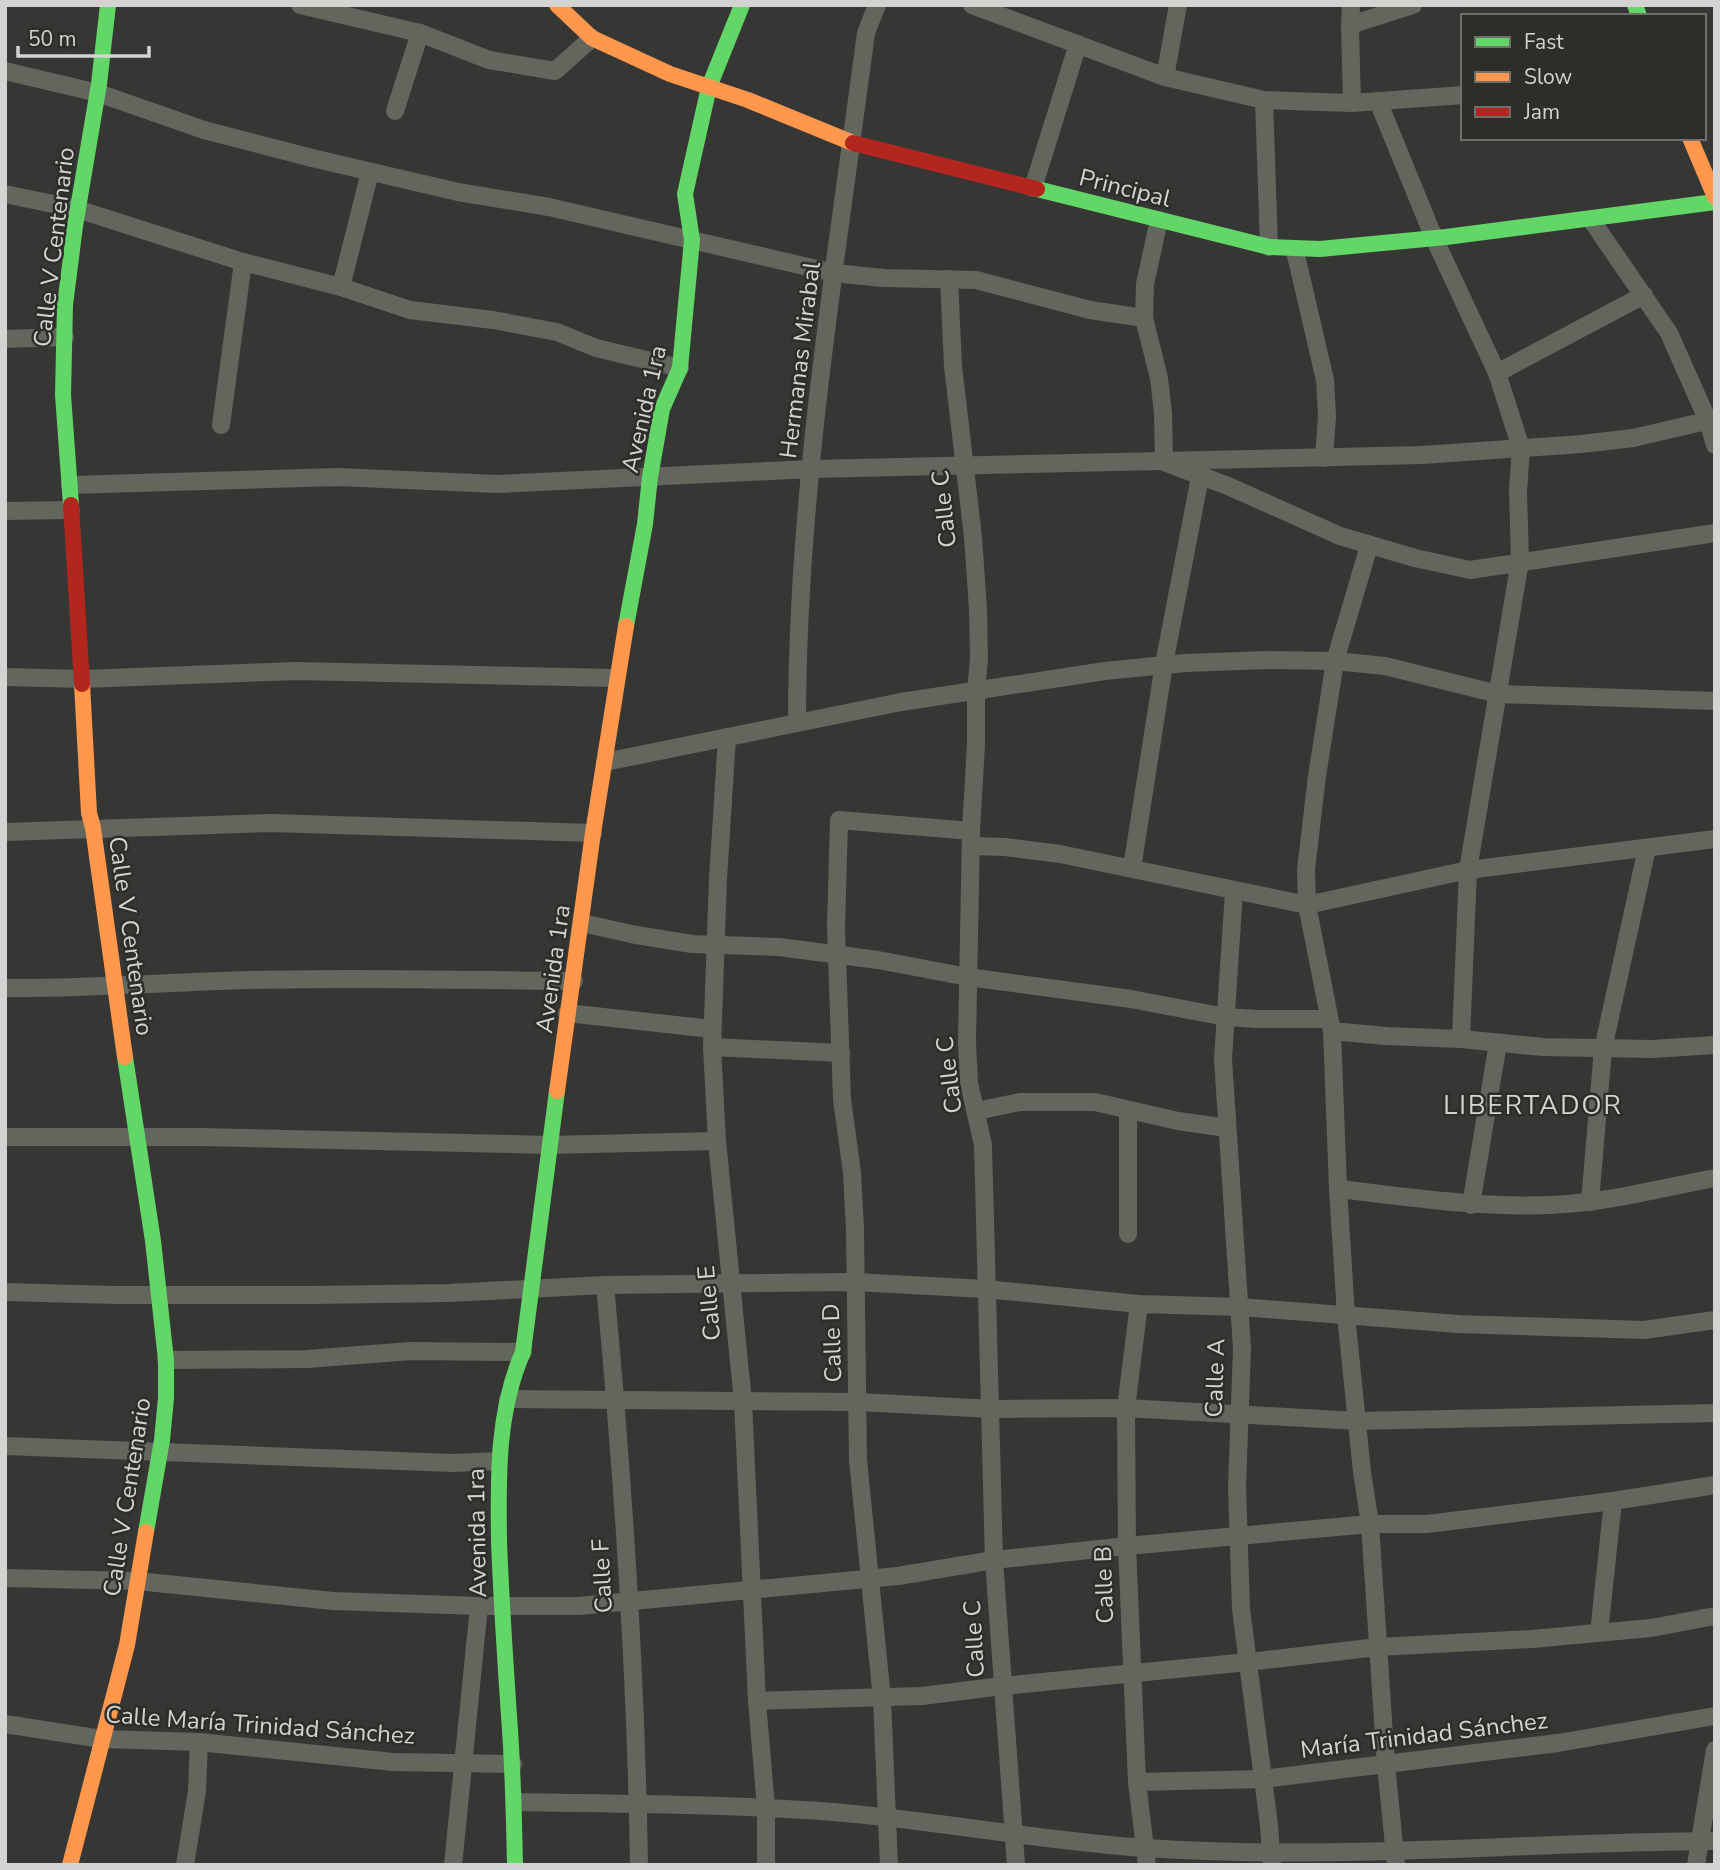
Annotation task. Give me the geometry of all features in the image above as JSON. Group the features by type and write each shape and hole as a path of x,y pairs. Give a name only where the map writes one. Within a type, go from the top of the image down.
{"street":[{"name":"Calle V Centenario","path":"70,1865 127,1645 160,1452 166,1398 166,1360 160,1294 89,813 70,485 65,446 65,306 77,209 98,93 108,5"},
{"path":"300,5 420,33 489,60 558,70 592,38"},
{"name":"Principal","path":"557,5 592,38 670,74 748,100 852,143 1269,247 1295,251 1434,238 1592,221 1715,200"},
{"name":"Avenida 1ra","path":"515,1865 513,1764 501,1606 498,1461 512,1379 523,1352 593,833 645,524 650,477 662,409 680,368 692,240 685,194 709,87 742,5"},
{"name":"Hermanas Mirabal","path":"797,723 797,635 812,469 834,273 866,33 877,5"},
{"path":"972,5 1165,77 1264,100 1352,103 1461,95"},
{"path":"1165,77 1178,5"},
{"path":"1351,5 1352,103"},
{"path":"1350,25 1413,5"},
{"path":"395,111 420,33"},
{"path":"1033,188 1077,44"},
{"path":"5,71 98,93 204,130 458,192 549,207 834,273 883,278 976,281 1090,310 1144,318"},
{"path":"1264,100 1269,247"},
{"path":"1378,101 1434,238 1497,373 1521,448 1518,491 1520,561 1468,870 1461,1039"},
{"path":"1691,140 1715,200"},
{"path":"341,287 370,172"},
{"path":"5,194 77,209 243,262 341,287 410,310 492,320 556,332 596,348 680,368"},
{"path":"1159,220 1145,284 1144,318 1159,379 1164,462"},
{"path":"1592,221 1669,333 1712,420 1715,445"},
{"path":"1295,251 1325,380 1327,416 1324,458"},
{"path":"221,425 243,262"},
{"name":"Calle C","path":"949,279 953,366 973,537 978,609 979,659 971,839 967,1042 969,1083 983,1145 985,1178 985,1289 992,1409 994,1560 1016,1865"},
{"path":"1497,373 1644,295"},
{"path":"5,339 65,337"},
{"path":"70,485 338,477 497,484 812,469 1422,456 1633,438 1712,420"},
{"path":"1164,462 1368,546 1470,570 1715,533"},
{"path":"1132,868 1164,664 1200,477"},
{"path":"5,511 71,510"},
{"path":"1368,546 1335,661 1307,848 1307,905 1330,1025 1346,1315 1370,1524 1395,1858"},
{"path":"605,762 976,690 1164,664 1267,660 1335,661 1395,668 1498,694 1715,701"},
{"path":"5,677 82,679 297,671 617,678"},
{"name":"Calle E","path":"727,737 712,1038 717,1141 743,1402 757,1701 766,1808 766,1865"},
{"name":"Calle D","path":"889,1865 881,1699 858,1460 859,1402 852,1173 842,1099 836,926 839,820 971,839"},
{"path":"5,832 271,823 593,833"},
{"path":"971,839 1132,868 1307,905 1468,870 1715,839"},
{"path":"1590,1202 1603,1049 1647,848"},
{"name":"Calle A","path":"1234,891 1223,1059 1242,1348 1237,1487 1241,1609 1271,1859"},
{"path":"582,923 692,944 779,947 878,960 968,977 1131,999 1226,1017 1543,1047 1652,1049 1715,1045"},
{"path":"5,988 114,987 333,978 574,981"},
{"path":"567,1013 712,1038 841,1053"},
{"path":"1471,1205 1498,1042"},
{"path":"977,1111 1020,1102 1094,1102 1129,1111 1227,1128"},
{"path":"1129,1111 1129,1234"},
{"path":"5,1137 549,1145 717,1141"},
{"path":"1338,1189 1471,1205 1551,1205 1590,1202 1715,1178"},
{"path":"5,1292 449,1293 605,1285 855,1282 985,1289 1139,1304 1240,1307 1458,1324 1644,1330 1715,1320"},
{"name":"Calle F","path":"605,1285 616,1400 628,1602 639,1865"},
{"name":"Calle B","path":"1139,1304 1126,1408 1127,1546 1137,1782 1147,1857"},
{"path":"166,1360 307,1359 411,1351 523,1352"},
{"path":"508,1399 859,1402 992,1409 1126,1408 1357,1421 1715,1413"},
{"path":"5,1446 439,1463 498,1461"},
{"path":"5,1578 137,1581 333,1601 579,1606 898,1576 994,1560 1127,1546 1370,1524 1427,1524 1613,1501 1715,1485"},
{"path":"1599,1633 1613,1501"},
{"path":"453,1865 479,1606"},
{"path":"757,1701 922,1696 1378,1647 1532,1639 1651,1628 1715,1616"},
{"name":"María Trinidad Sánchez","path":"1137,1782 1263,1779 1386,1765 1558,1743 1715,1716"},
{"name":"Calle María Trinidad Sánchez","path":"5,1724 102,1739 199,1742 393,1762 513,1764"},
{"path":"185,1865 197,1791 199,1742"},
{"path":"1696,1865 1707,1841 1715,1749"},
{"path":"514,1802 766,1808 888,1818 1147,1857 1395,1858 1707,1841"}],"traffic: fast":[{"path":"71,505 63,395 65,305 75,226 99,84 108,5"},
{"path":"626,626 662,409 680,368 692,240 685,194 709,87 742,5"},
{"path":"1635,5 1638,14"},
{"path":"1037,189 1269,247 1320,249 1446,237 1715,202"},
{"path":"125,1057 153,1241 166,1360 162,1440 146,1532"},
{"path":"515,1865 500,1562 499,1468 508,1397 523,1352 557,1091"}],"traffic: slow":[{"path":"557,5 592,38 670,74 748,100 853,143"},
{"path":"1691,140 1715,197"},
{"path":"557,1091 593,833 626,626"},
{"path":"82,684 89,813 125,1057"},
{"path":"70,1865 127,1645 146,1532"}],"traffic: jam":[{"path":"853,143 1037,189"},
{"path":"71,505 82,684"}],"district":[{"name":"LIBERTADOR","path":"1533,1105"}]}
